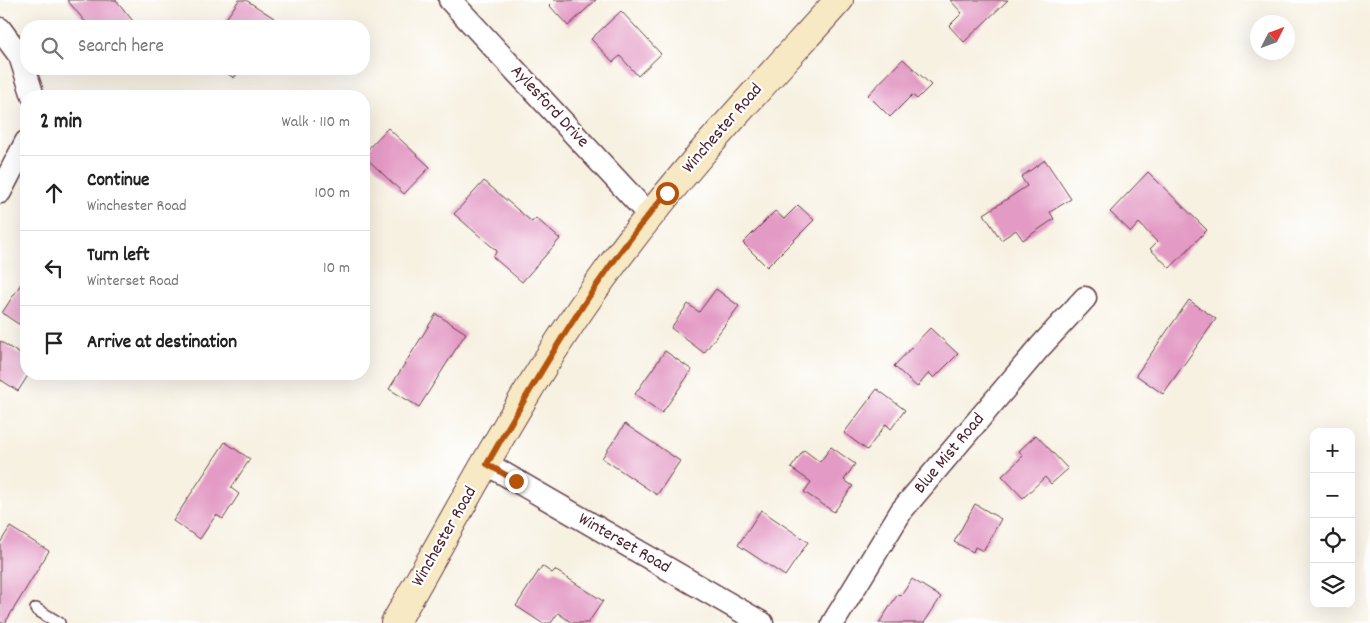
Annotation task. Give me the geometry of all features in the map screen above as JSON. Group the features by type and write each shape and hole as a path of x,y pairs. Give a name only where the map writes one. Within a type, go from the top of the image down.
{"street":[{"name":"Aylesford Drive","path":"450,0 648,215"},
{"name":"Winchester Road","path":"395,623 549,356 602,277 648,215 730,119 839,0"},
{"path":"0,29 20,56"},
{"path":"26,75 31,90"},
{"path":"0,192 20,154"},
{"name":"Blue Mist Road","path":"833,623 902,510 1040,347 1085,298"},
{"name":"Winterset Road","path":"487,464 762,623"}],"lane":[{"path":"36,609 59,623"}],"building":[{"path":"67,0 116,0 132,20 84,20"},
{"path":"239,0 246,0 274,18 272,20 225,20"},
{"path":"554,0 596,0 568,26 549,5"},
{"path":"950,0 1008,0 964,42 949,26 962,13"},
{"path":"621,11 661,54 638,76 620,56 613,62 591,39"},
{"path":"903,59 931,85 917,99 912,95 890,117 868,95"},
{"path":"388,128 430,167 404,194 370,162 370,147"},
{"path":"1045,160 1071,199 1050,212 1054,219 1023,240 1016,230 1001,240 984,214 1027,186 1021,177"},
{"path":"1148,172 1207,230 1170,268 1150,249 1157,242 1139,223 1131,232 1110,212"},
{"path":"484,181 532,222 536,218 560,239 522,282 493,257 497,251 454,214"},
{"path":"798,205 814,220 767,267 743,243 775,211 784,219"},
{"path":"20,285 20,325 2,313"},
{"path":"716,289 739,306 704,353 671,328 688,304 699,312"},
{"path":"1189,300 1216,319 1163,394 1136,375"},
{"path":"436,314 466,333 419,407 389,389"},
{"path":"930,328 958,354 934,378 929,373 917,387 894,366"},
{"path":"0,341 20,354 20,380 25,380 18,391 1,380 0,382"},
{"path":"665,351 692,370 662,413 635,394"},
{"path":"877,389 905,410 891,429 886,424 867,450 844,433"},
{"path":"625,424 680,461 657,495 602,458"},
{"path":"1036,435 1068,469 1051,484 1045,477 1023,498 1002,476 1023,456 1019,451"},
{"path":"225,442 250,459 231,488 239,494 223,519 216,515 200,539 173,521"},
{"path":"831,447 855,464 844,480 853,486 834,512 804,492 811,482 791,468 804,450 820,462"},
{"path":"975,504 1001,519 983,551 975,547 973,552 954,542"},
{"path":"761,510 808,542 785,576 738,545"},
{"path":"10,527 49,551 5,623 0,623 0,543"},
{"path":"542,566 552,573 555,570 603,601 588,623 572,623 558,613 551,623 542,623 516,606"},
{"path":"912,579 941,597 924,623 879,623 898,594 901,596"}],"route":[{"path":"516,481 487,464 549,356 602,277 648,215 667,193"}]}
